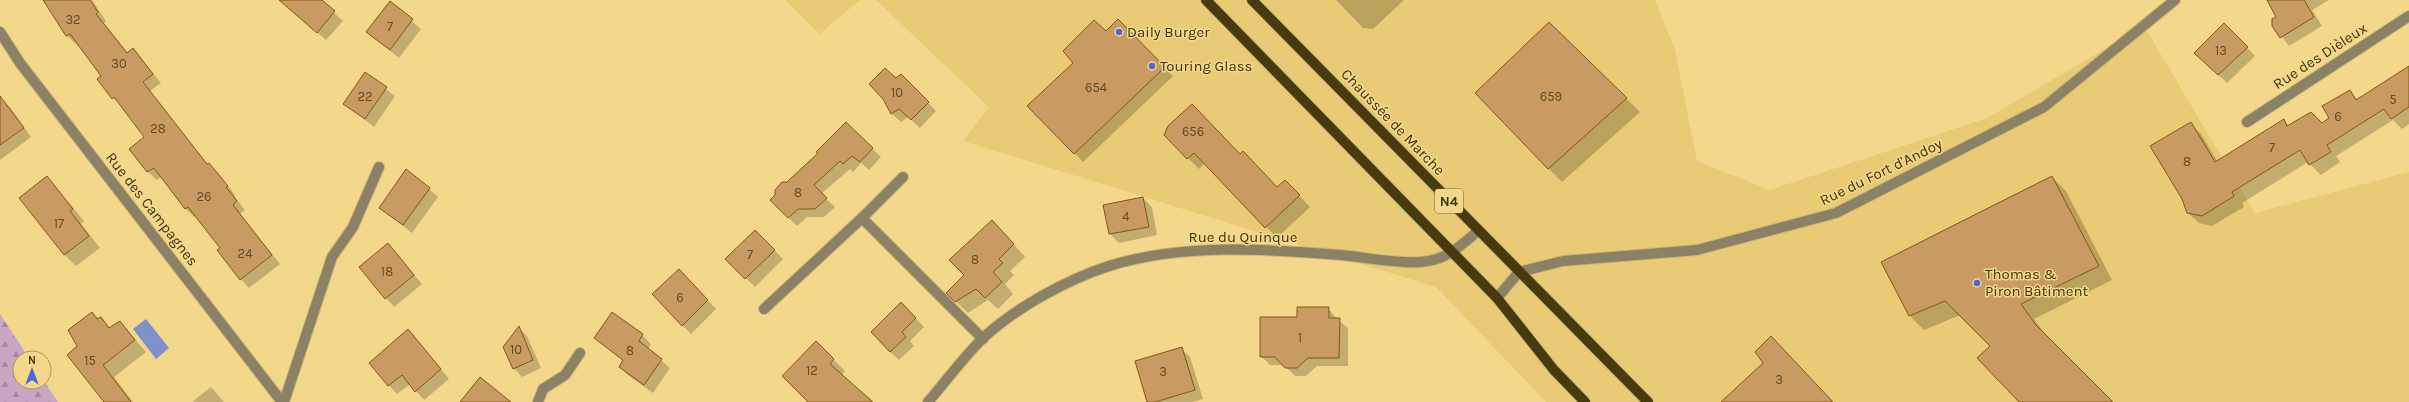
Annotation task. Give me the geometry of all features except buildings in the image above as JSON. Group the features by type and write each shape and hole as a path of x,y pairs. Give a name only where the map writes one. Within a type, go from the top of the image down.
{"main road":[{"name":"N4","path":"1206,0 1497,298 1554,370 1586,402"},
{"name":"Chaussée de Marche","path":"1252,0 1648,402"}],"street":[{"name":"Rue du Fort d'Andoy","path":"1519,272 1563,260 1697,250 1836,213 2044,108 2175,0"},
{"name":"Rue des Dièleux","path":"2247,122 2409,16"},
{"name":"Rue des Campagnes","path":"0,32 25,69 283,402"},
{"name":"Rue des Campagnes","path":"283,402 332,257 353,227 379,167"},
{"path":"764,308 862,218 903,177"},
{"path":"862,218 983,339"},
{"name":"Rue du Quinque","path":"928,402 983,339 1043,295 1109,266 1143,258 1189,252 1236,249 1292,251 1420,262 1453,254 1478,231"},
{"path":"1497,298 1519,272"},
{"path":"538,402 543,389 565,374 580,353"}],"shaded area":[{"path":"785,0 860,0 819,34"},
{"path":"876,0 1655,0 1675,50 1697,161 1770,190 1987,118 2144,26 2255,213 2409,172 2409,402 1546,402 1436,287 963,141 989,107"}],"green space":[{"path":"0,314 24,350 12,350 12,390 50,390 58,402 0,402"}],"water":[{"path":"146,319 169,348 156,359 133,329"}],"place":[{"name":"Daily Burger","path":"1119,32"},
{"name":"Touring Glass","path":"1152,66"},
{"name":"Thomas & Piron Bâtiment","path":"1977,283"}]}
